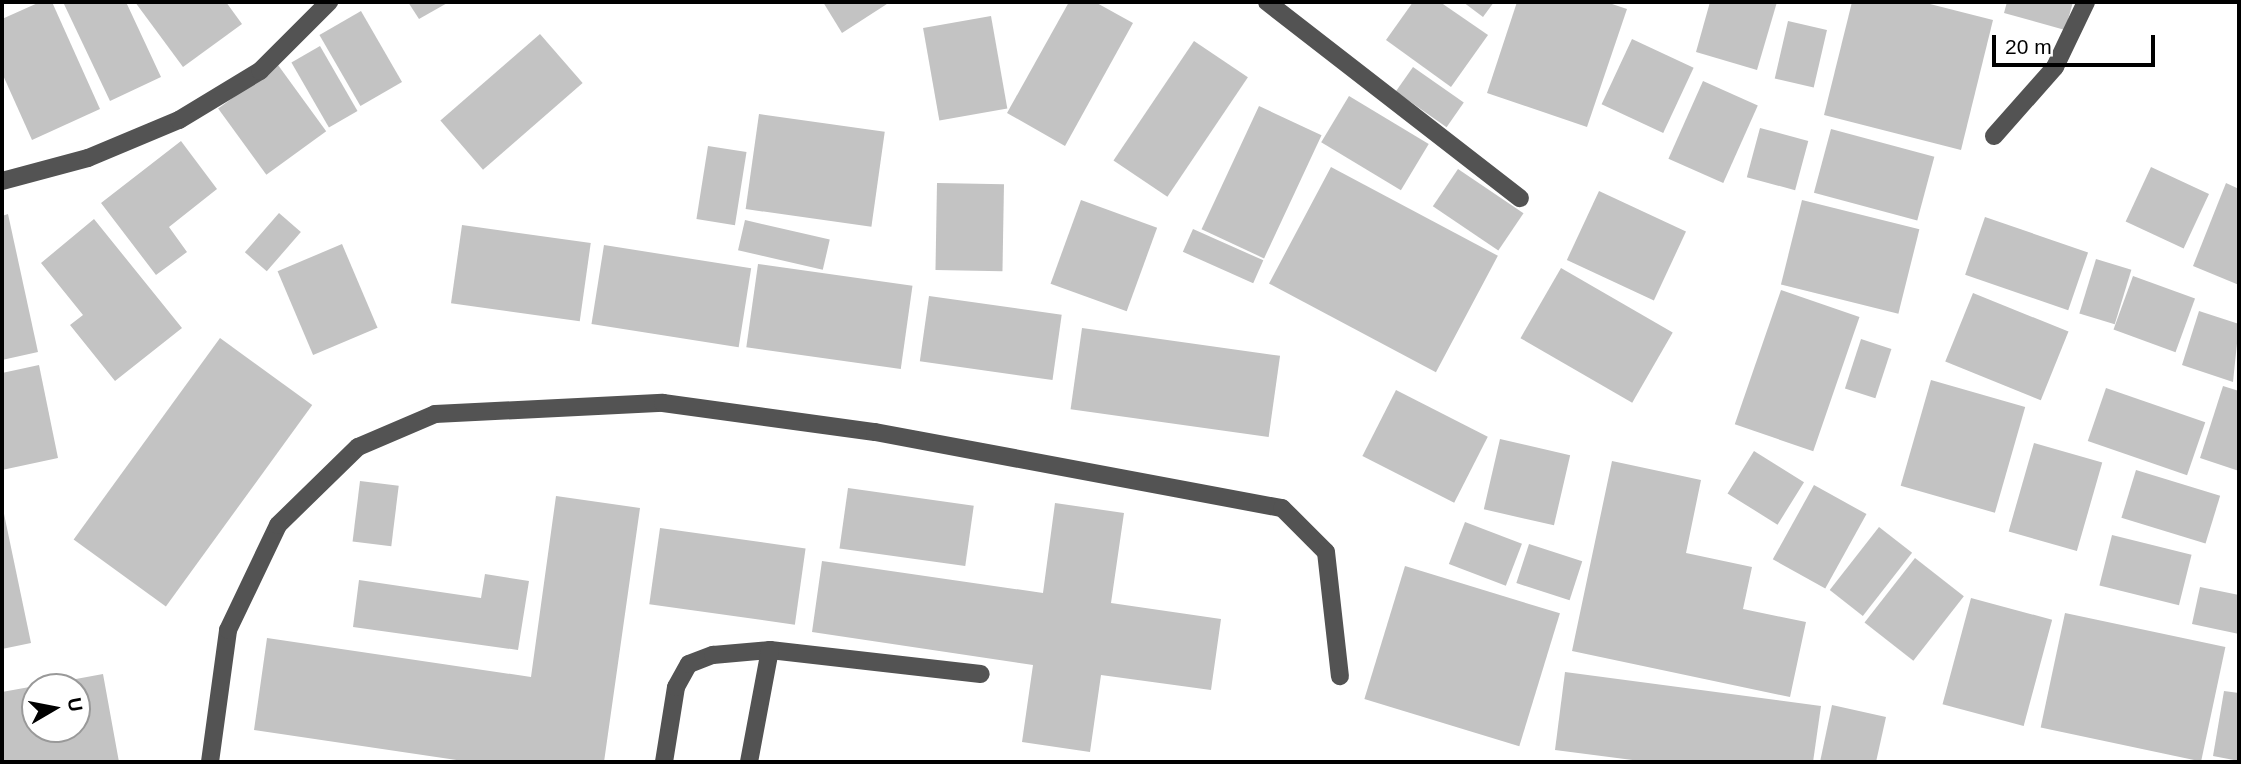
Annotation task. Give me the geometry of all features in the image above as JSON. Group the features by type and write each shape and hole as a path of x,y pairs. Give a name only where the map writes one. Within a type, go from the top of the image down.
{"street":[{"path":"1268,2 1520,198"},
{"path":"1994,136 2055,67 2086,2"},
{"path":"2,181 88,158 179,120 260,71 323,5"},
{"path":"210,762 228,630 278,525 358,447 435,414 663,403 875,432 1282,508 1326,552 1340,676"},
{"path":"749,762 770,650"},
{"path":"664,762 676,687 689,664 713,655 770,650 982,674"}],"building":[{"path":"40,2 52,2 100,109 32,140 2,73 2,19"},
{"path":"63,2 126,2 161,77 110,101"},
{"path":"135,2 226,2 242,24 183,67"},
{"path":"408,2 449,2 419,19"},
{"path":"823,2 890,2 842,33"},
{"path":"1069,2 1095,2 1133,23 1065,146 1007,113"},
{"path":"1413,2 1440,2 1488,35 1451,87 1386,40"},
{"path":"1463,2 1494,2 1483,17"},
{"path":"1517,2 1606,2 1627,9 1587,127 1487,93"},
{"path":"1710,2 1777,2 1757,70 1696,52"},
{"path":"1852,2 1922,2 1993,20 1961,150 1824,115"},
{"path":"2007,2 2073,2 2065,30 2004,13"},
{"path":"361,11 402,82 360,106 319,35"},
{"path":"991,16 1007,109 939,121 923,28"},
{"path":"1788,21 1827,30 1814,87 1775,78"},
{"path":"540,34 583,83 483,170 440,121"},
{"path":"1632,39 1694,68 1663,133 1602,104"},
{"path":"1194,41 1248,77 1167,197 1113,160"},
{"path":"320,46 358,111 329,127 291,62"},
{"path":"278,65 326,131 266,175 218,108"},
{"path":"1413,67 1464,103 1447,127 1396,92"},
{"path":"1703,81 1758,105 1723,183 1668,159"},
{"path":"1349,96 1429,144 1401,190 1321,142"},
{"path":"1259,106 1322,135 1264,258 1202,229"},
{"path":"759,114 885,132 871,227 746,209"},
{"path":"1760,128 1808,141 1795,190 1747,177"},
{"path":"1831,129 1934,157 1917,220 1814,193"},
{"path":"181,141 217,189 169,227 187,252 156,275 101,203"},
{"path":"708,146 747,152 735,225 696,219"},
{"path":"1331,167 1498,256 1436,372 1269,284"},
{"path":"2151,167 2209,194 2184,248 2126,221"},
{"path":"1458,169 1523,213 1498,250 1433,206"},
{"path":"937,183 1004,184 1002,271 935,270"},
{"path":"2226,183 2239,189 2239,285 2193,266"},
{"path":"1599,191 1686,232 1654,300 1567,260"},
{"path":"1081,200 1157,228 1127,311 1051,284"},
{"path":"1802,200 1919,229 1898,314 1781,284"},
{"path":"279,213 301,232 267,271 245,252"},
{"path":"8,214 38,352 2,360 2,216"},
{"path":"1985,217 2088,252 2068,310 1965,275"},
{"path":"94,219 182,328 115,381 70,325 83,315 41,263"},
{"path":"745,220 830,240 823,270 738,250"},
{"path":"462,225 591,243 580,321 451,303"},
{"path":"1193,229 1263,260 1253,283 1183,252"},
{"path":"342,244 378,328 313,355 278,271"},
{"path":"604,245 751,268 739,347 591,324"},
{"path":"2096,259 2131,270 2115,324 2079,314"},
{"path":"758,264 912,286 901,369 746,347"},
{"path":"1561,268 1673,332 1632,403 1520,338"},
{"path":"2133,276 2195,299 2176,352 2114,330"},
{"path":"1781,290 1859,317 1813,451 1735,424"},
{"path":"1973,293 2068,332 2041,400 1945,362"},
{"path":"929,296 1062,315 1053,380 920,361"},
{"path":"2199,311 2239,324 2233,382 2182,365"},
{"path":"1082,328 1280,356 1269,437 1071,409"},
{"path":"220,338 312,405 166,606 74,539"},
{"path":"1861,339 1891,349 1875,398 1845,388"},
{"path":"39,365 58,458 2,470 2,373"},
{"path":"1931,380 2025,407 1995,513 1901,486"},
{"path":"2223,386 2239,391 2239,471 2200,458"},
{"path":"2106,388 2205,422 2187,475 2088,441"},
{"path":"1396,390 1488,437 1454,503 1362,456"},
{"path":"1500,439 1570,455 1554,525 1484,509"},
{"path":"2034,443 2102,463 2077,551 2009,531"},
{"path":"1754,451 1804,482 1778,525 1728,493"},
{"path":"1612,461 1701,480 1686,553 1752,567 1743,609 1806,622 1790,697 1572,651"},
{"path":"2136,470 2220,496 2206,544 2121,518"},
{"path":"360,481 399,486 391,546 353,542"},
{"path":"1814,485 1866,514 1825,588 1773,559"},
{"path":"848,488 974,506 965,566 840,548"},
{"path":"556,496 640,508 604,762 470,762 254,730 267,638 531,677"},
{"path":"1055,503 1124,513 1111,603 1221,619 1211,690 1101,675 1090,752 1022,742 1033,665 812,632 822,561 1043,593"},
{"path":"2,510 31,643 2,649"},
{"path":"1465,522 1522,544 1506,586 1449,564"},
{"path":"1879,527 1912,553 1863,616 1830,590"},
{"path":"660,528 806,548 795,625 649,604"},
{"path":"2112,535 2192,555 2179,605 2099,585"},
{"path":"1529,544 1582,561 1570,600 1516,583"},
{"path":"1915,558 1964,596 1913,661 1865,623"},
{"path":"1405,566 1560,613 1519,746 1364,699"},
{"path":"485,574 529,581 518,650 353,627 359,580 481,598"},
{"path":"2200,587 2239,595 2239,634 2192,624"},
{"path":"1971,598 2052,620 2024,726 1943,704"},
{"path":"2065,613 2225,647 2201,762 2041,727"},
{"path":"1565,672 1821,706 1813,762 1648,762 1555,750"},
{"path":"103,674 119,762 2,762 2,692 21,689 21,743 91,743 91,676"},
{"path":"2224,691 2239,693 2239,761 2213,756"},
{"path":"1832,705 1886,717 1876,762 1820,762"}]}
